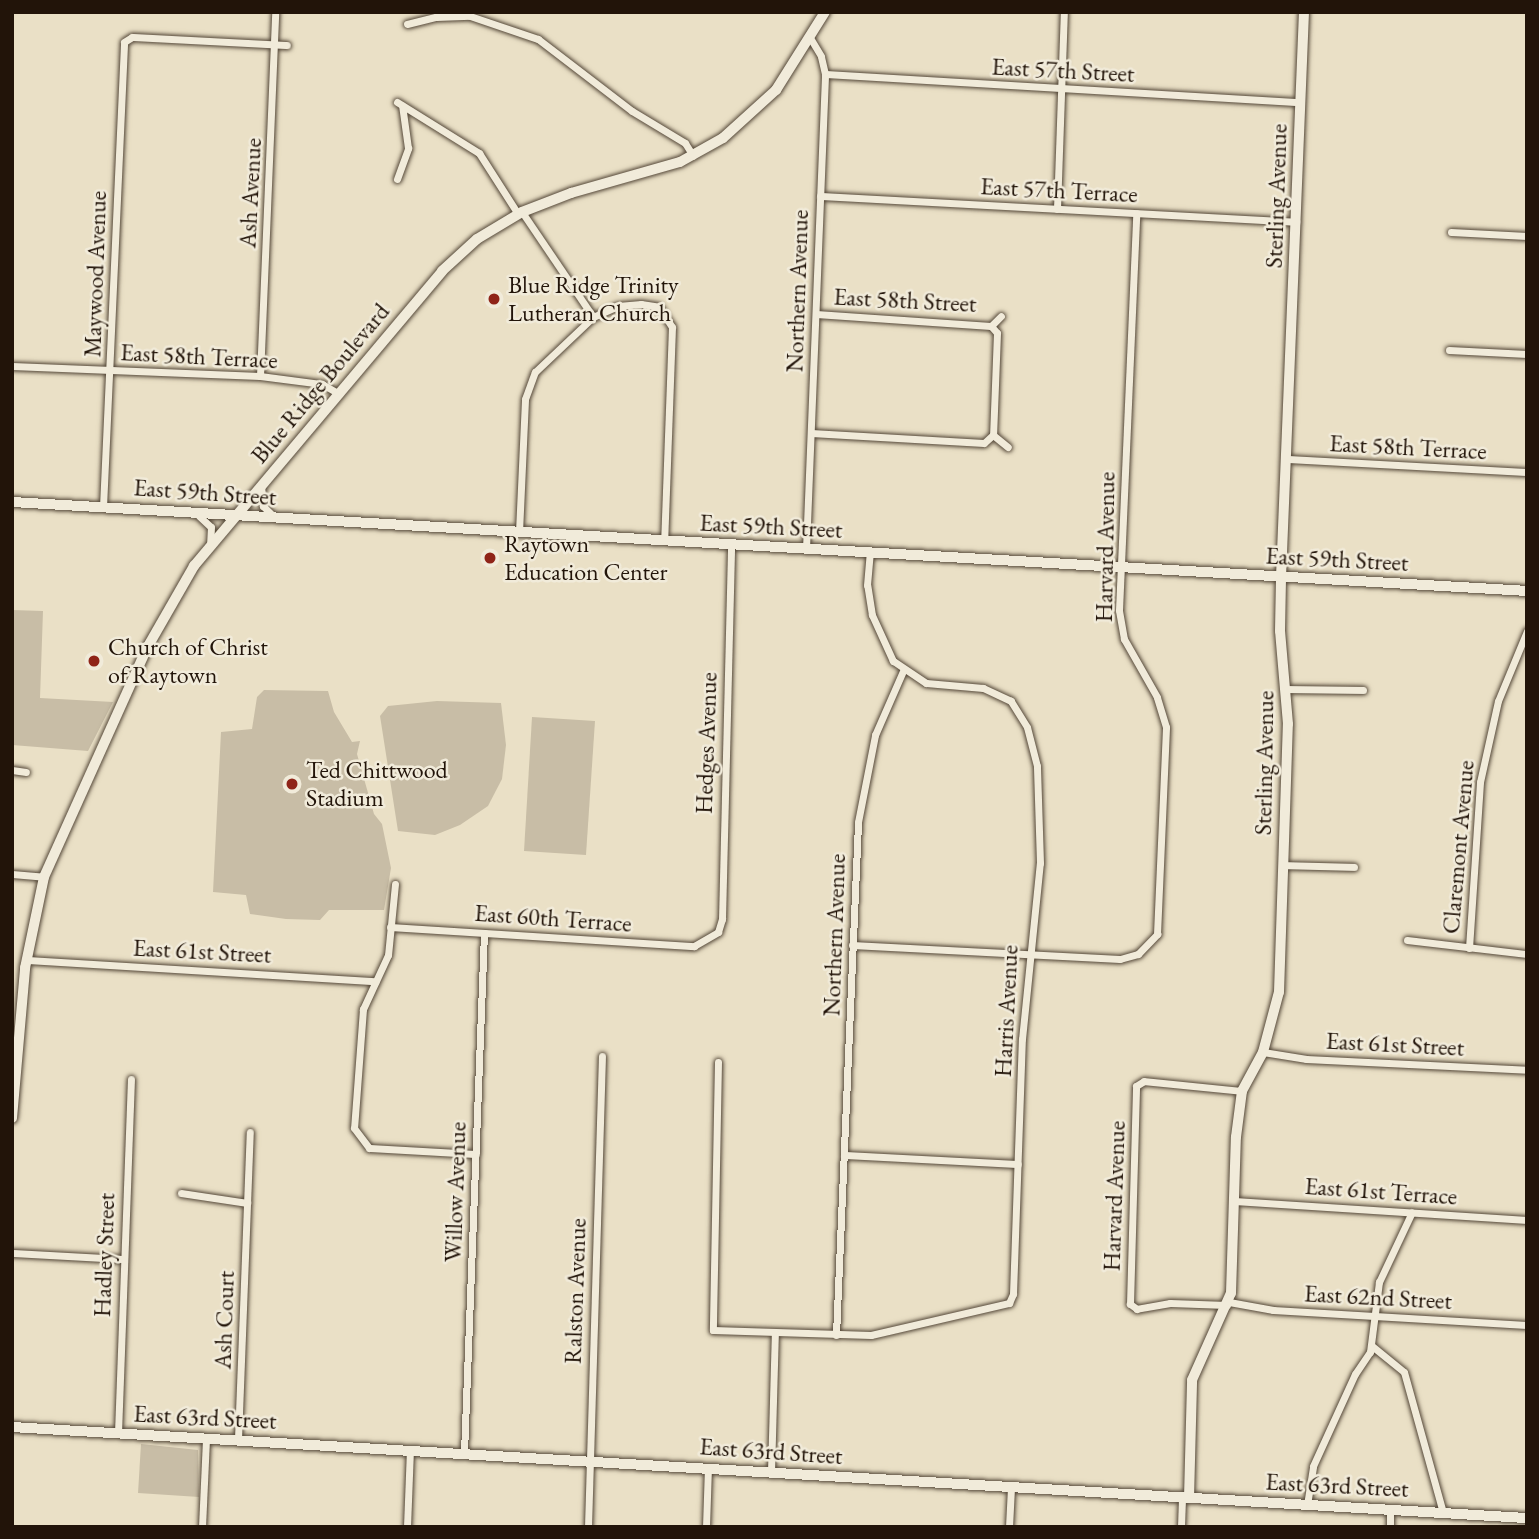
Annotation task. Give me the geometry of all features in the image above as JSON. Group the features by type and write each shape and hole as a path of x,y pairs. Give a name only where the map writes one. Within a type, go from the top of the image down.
{"street":[{"name":"Ash Avenue","path":"260,376 275,12"},
{"name":"Blue Ridge Boulevard","path":"12,1118 16,1034 27,960 44,877 162,617 210,546 442,271 477,239 520,213 693,156 723,138 761,107 825,12"},
{"path":"1057,209 1064,12"},
{"name":"Sterling Avenue","path":"1186,1497 1192,1380 1199,1356 1228,1303 1242,1091 1263,1052 1279,992 1287,689 1280,631 1304,12"},
{"path":"407,24 436,17 470,16 538,39 632,111 685,143 693,156"},
{"name":"Maywood Avenue","path":"103,507 124,42 132,37 273,44"},
{"name":"Northern Avenue","path":"806,549 824,75 821,56 810,37"},
{"path":"273,44 288,45"},
{"name":"East 57th Street","path":"824,75 1300,102"},
{"path":"397,179 408,148 400,103 479,153 593,317"},
{"name":"East 57th Terrace","path":"820,196 1296,222"},
{"name":"Harvard Avenue","path":"1029,953 1120,959 1143,950 1160,923 1166,727 1157,697 1124,639 1119,611 1136,213"},
{"path":"1451,232 1527,236"},
{"path":"520,532 529,384 552,353 593,317 618,306 641,304 659,307 670,320 664,541"},
{"name":"East 58th Street","path":"816,314 991,326"},
{"path":"811,433 984,443 993,435 997,333 991,326 1001,316"},
{"path":"1449,350 1527,354"},
{"name":"East 58th Terrace","path":"12,366 260,376 322,384 339,394"},
{"path":"993,435 1008,447"},
{"name":"East 58th Terrace","path":"1287,459 1527,472"},
{"path":"261,485 263,506 275,517"},
{"name":"East 59th Street","path":"12,502 1527,591"},
{"path":"192,512 207,519 210,546"},
{"name":"Hedges Avenue","path":"711,939 722,919 731,545"},
{"path":"870,553 867,585 872,615 885,649 903,671"},
{"name":"Claremont Avenue","path":"1469,948 1482,770 1497,701 1527,631"},
{"name":"Northern Avenue","path":"836,1335 852,945 862,783 875,735 903,671"},
{"name":"Harris Avenue","path":"836,1335 900,1331 1004,1305 1013,1294 1029,953 1042,824 1035,755 1023,720 1011,701 998,692 926,683 903,671"},
{"path":"1287,689 1363,690"},
{"path":"12,771 26,772"},
{"path":"1283,865 1354,867"},
{"path":"12,874 44,877"},
{"path":"395,884 388,955 363,1009 354,1122 357,1137 369,1147 476,1154"},
{"name":"East 60th Terrace","path":"390,927 694,946 711,939"},
{"name":"Willow Avenue","path":"464,1453 484,933"},
{"path":"1407,940 1527,954"},
{"path":"852,945 1029,953"},
{"name":"East 61st Street","path":"27,960 375,981"},
{"name":"East 61st Street","path":"1263,1052 1306,1059 1527,1070"},
{"name":"Ralston Avenue","path":"588,1527 602,1056"},
{"path":"718,1062 713,1330 836,1335"},
{"name":"Hadley Street","path":"118,1433 131,1079"},
{"name":"Harvard Avenue","path":"1133,1309 1130,1304 1138,1083 1242,1091"},
{"name":"Ash Court","path":"238,1440 250,1132"},
{"path":"844,1155 1018,1164"},
{"path":"181,1193 247,1203"},
{"name":"East 61st Terrace","path":"1234,1201 1527,1220"},
{"path":"1307,1505 1313,1466 1372,1346 1371,1316 1379,1282 1412,1212"},
{"path":"12,1253 123,1259"},
{"name":"East 62nd Street","path":"1133,1309 1170,1303 1228,1303 1273,1310 1527,1325"},
{"path":"771,1472 775,1333"},
{"path":"1372,1346 1404,1372 1443,1513"},
{"name":"East 63rd Street","path":"12,1427 1527,1518"},
{"path":"202,1527 206,1437"},
{"path":"407,1527 410,1450"},
{"path":"706,1527 708,1468"},
{"path":"1009,1527 1011,1487"},
{"path":"1181,1527 1186,1497"},
{"path":"1390,1510 1390,1527"}],"shaded area":[{"path":"12,610 43,611 40,698 113,702 88,751 12,745"},
{"name":"Ted Chittwood Stadium","path":"264,690 328,691 334,712 352,742 360,741 357,754 374,814 382,824 391,868 384,910 329,910 320,920 286,919 250,914 246,895 213,892 221,732 252,729 257,697"},
{"path":"437,701 501,703 506,745 502,779 488,806 460,825 435,835 398,831 380,716 388,706"},
{"path":"532,717 595,721 586,855 524,851"},
{"path":"141,1444 198,1450 199,1497 138,1493"}],"place":[{"name":"Blue Ridge Trinity Lutheran Church","path":"494,299"},
{"name":"Raytown Education Center","path":"490,558"},
{"name":"Church of Christ of Raytown","path":"94,661"},
{"name":"Ted Chittwood Stadium","path":"292,784"}]}
